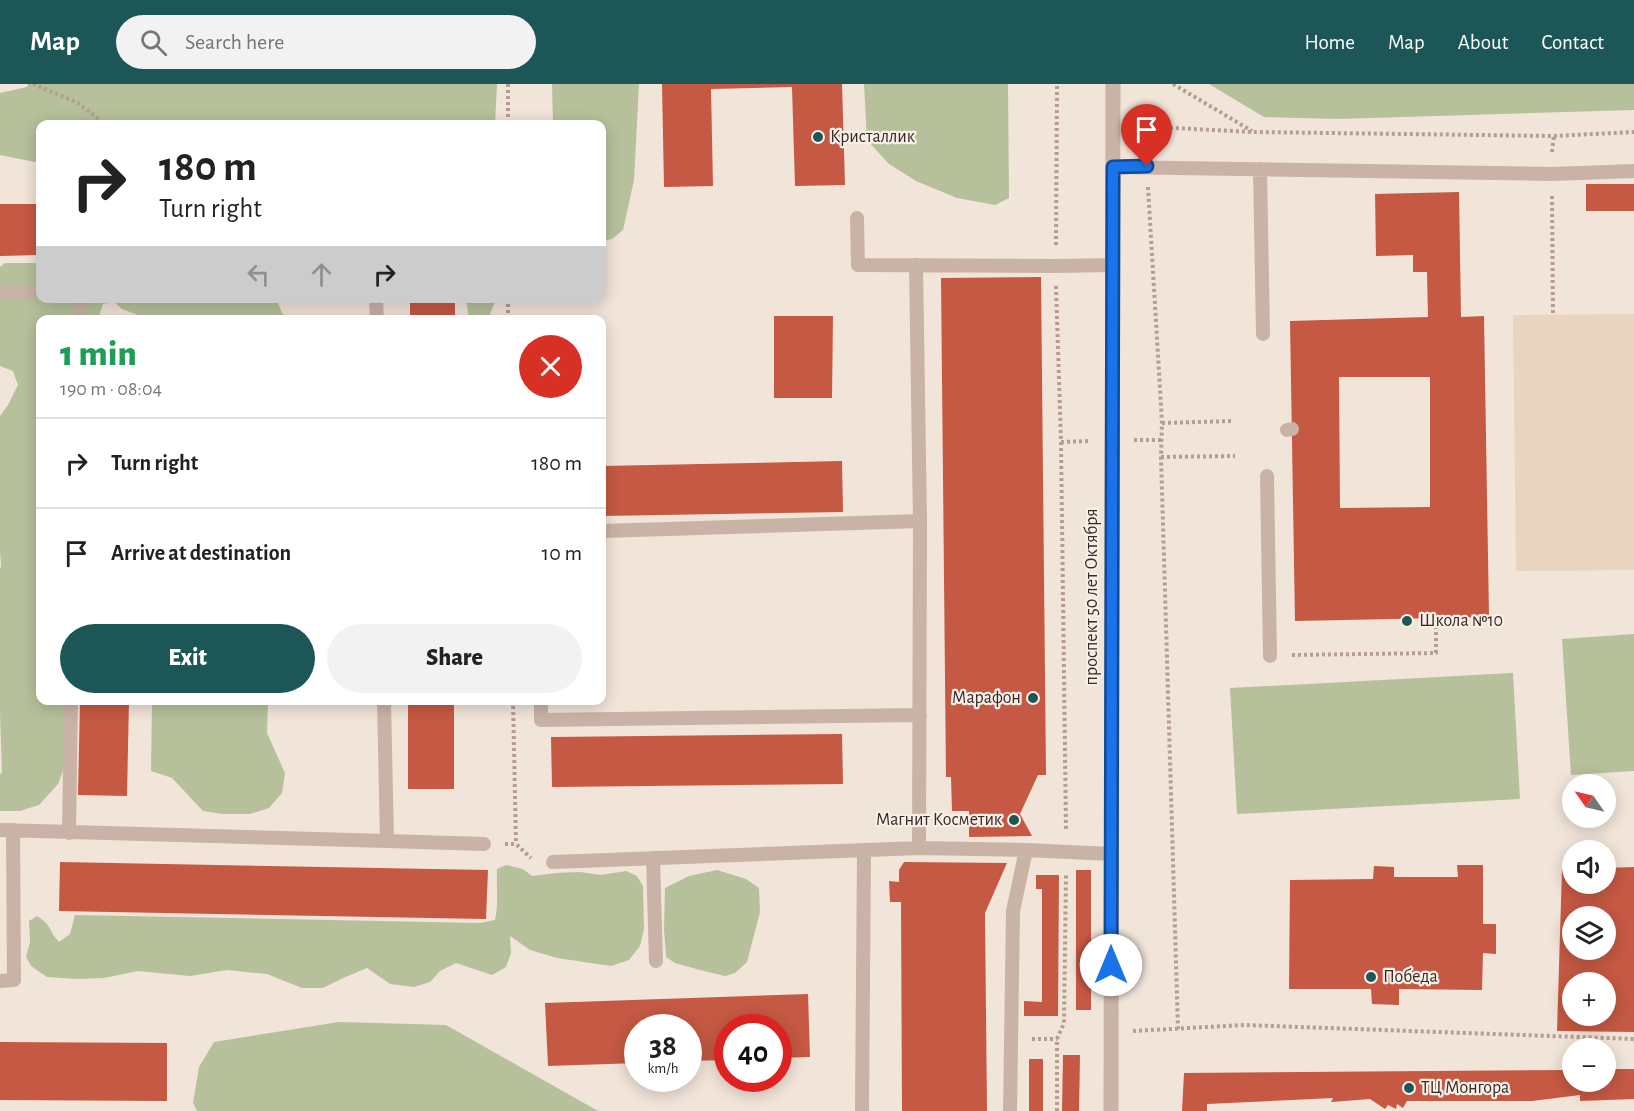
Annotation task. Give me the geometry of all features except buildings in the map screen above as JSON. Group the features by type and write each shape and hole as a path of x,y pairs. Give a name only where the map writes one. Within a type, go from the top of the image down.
{"street":[{"name":"проспект 50 лет Октября","path":"1111,1111 1113,84"}],"lane":[{"path":"1113,167 1552,174 1634,171"},
{"path":"1260,170 1263,334"},
{"path":"857,218 858,265 1113,265"},
{"path":"916,265 920,521 919,848"},
{"path":"0,293 36,291"},
{"path":"1267,477 1270,656"},
{"path":"606,531 920,521"},
{"path":"69,833 71,705"},
{"path":"384,705 387,841"},
{"path":"541,705 541,720 920,715"},
{"path":"0,981 14,980 7,830 484,844"},
{"path":"553,862 919,848 1111,854"},
{"path":"1010,1111 1013,911 1026,850"},
{"path":"862,1111 864,851"},
{"path":"653,858 656,961"}],"path":[{"path":"33,84 78,103 100,120"},
{"path":"508,84 508,120"},
{"path":"1057,84 1055,266 1061,442 1066,852 1064,1023 1057,1039 1057,1111"},
{"path":"1173,84 1253,132"},
{"path":"1113,126 1253,132 1554,136 1634,132"},
{"path":"1146,126 1162,423 1161,457 1178,1029"},
{"path":"1553,315 1554,136"},
{"path":"1162,423 1234,421"},
{"path":"1161,457 1234,456"},
{"path":"1270,656 1436,653 1436,618"},
{"path":"513,705 516,844"},
{"path":"1111,1032 1244,1026 1634,1039"}],"green space":[{"path":"28,84 497,84 495,120 36,120 36,162 0,155 0,93 27,87"},
{"path":"552,84 639,84 634,180 623,230 612,239 606,240 606,120 553,120"},
{"path":"864,84 1008,84 1009,198 995,205 957,198 916,181 889,164 867,140"},
{"path":"1209,84 1634,84 1634,110 1338,119 1264,117"},
{"path":"5,263 36,263 36,303 108,303 103,304 99,315 36,315 36,705 66,705 64,768 58,784 39,805 20,811 0,811 0,774 2,773 0,416 18,385 13,371 0,366 0,267"},
{"path":"115,303 278,303 283,315 138,315 122,309"},
{"path":"467,303 494,303 490,315 468,315"},
{"path":"1634,634 1634,771 1571,774 1562,639"},
{"path":"1513,673 1520,799 1237,814 1230,688"},
{"path":"152,705 268,705 267,733 285,773 282,793 269,808 250,814 203,811 172,778 151,771"},
{"path":"506,865 523,869 532,876 580,872 601,875 626,871 637,876 643,886 644,929 640,946 629,960 611,966 557,958 530,950 510,936 511,953 506,967 492,975 456,963 440,971 430,982 414,987 390,984 367,968 323,988 302,988 267,974 227,970 190,976 138,971 104,978 47,977 31,966 26,957 30,942 29,921 37,916 48,925 59,942 70,934 75,915 480,923 495,920 497,869"},
{"path":"717,870 746,879 759,888 760,912 747,962 735,973 725,976 675,963 666,957 665,888 689,876"},
{"path":"339,1022 446,1025 598,1111 197,1111 193,1103 199,1067 214,1042"}],"shaded area":[{"path":"1634,314 1634,570 1516,571 1513,315"}],"place":[{"name":"Кристаллик","path":"818,137"},
{"name":"Школа №10","path":"1407,621"},
{"name":"Марафон","path":"1033,698"},
{"name":"Магнит Косметик","path":"1014,820"},
{"name":"Победа","path":"1371,977"},
{"name":"ТЦ Монгора","path":"1409,1088"}],"route":[{"path":"1111,965 1113,167 1147,166"}]}
